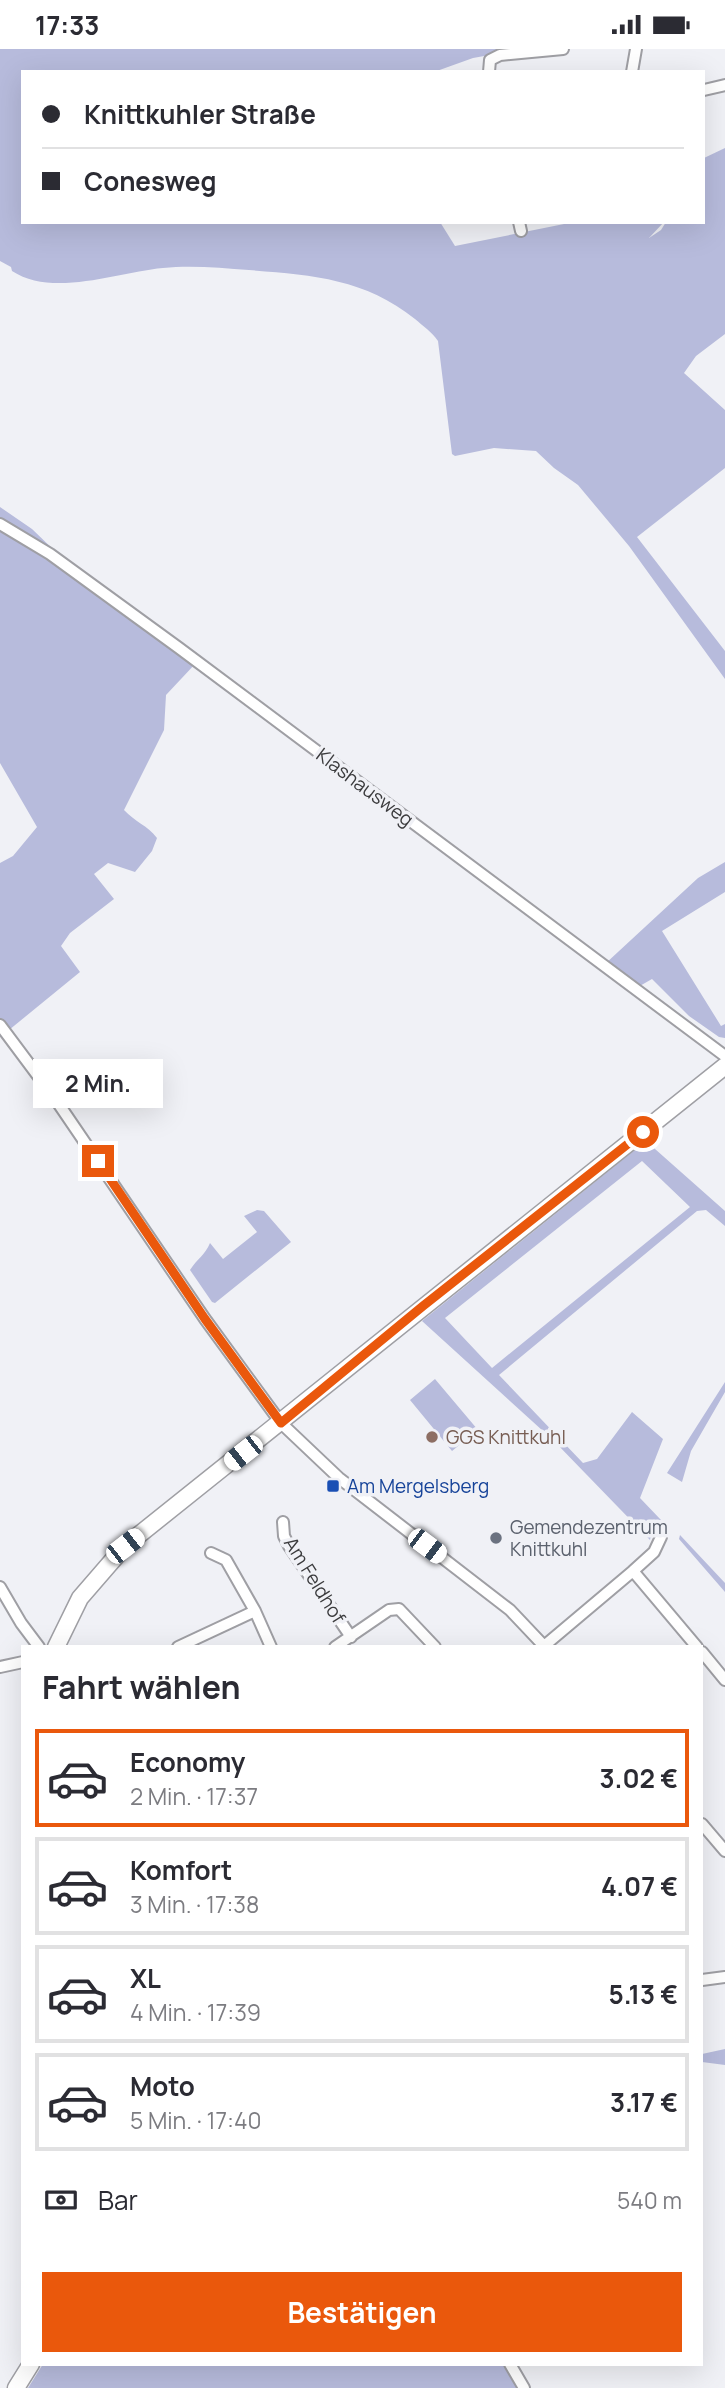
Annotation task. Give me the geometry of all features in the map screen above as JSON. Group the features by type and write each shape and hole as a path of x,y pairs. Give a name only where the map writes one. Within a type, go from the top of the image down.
{"street":[{"path":"489,70 490,60 500,55 563,49"},
{"path":"632,70 636,49"},
{"path":"705,90 725,85"},
{"name":"Klashausweg","path":"0,524 50,554 168,640 725,1056"},
{"path":"0,1025 84,1141 205,1319 281,1423 339,1478 510,1610 544,1645"},
{"path":"57,1645 80,1598 125,1546 725,1066"},
{"name":"Am Feldhof","path":"283,1522 284,1536 289,1546 351,1637"},
{"path":"546,1645 654,1552 661,1537"},
{"path":"211,1552 226,1560 256,1611 270,1645"},
{"path":"633,1571 695,1645"},
{"path":"0,1587 38,1645"},
{"name":"Am Feldhof","path":"338,1645 389,1610 398,1609 433,1645"},
{"path":"182,1645 256,1611"},
{"path":"703,1653 725,1680"},
{"path":"0,1667 21,1662"},
{"path":"703,1825 725,1851"},
{"path":"703,1980 725,1977"},
{"path":"16,2388 30,2366"},
{"path":"511,2366 524,2388"}],"shaded area":[{"path":"0,49 501,49 501,53 473,58 440,70 21,70 21,224 441,224 455,246 564,224 662,224 649,238 665,224 705,224 705,158 725,148 725,334 696,356 684,373 725,410 725,468 637,537 725,651 725,679 629,546 578,485 536,451 494,448 455,456 452,454 438,341 396,305 356,287 294,274 184,267 145,270 66,283 28,279 0,261"},
{"path":"0,507 32,529 59,555 0,523"},
{"path":"0,526 50,555 196,663 166,695 164,730 124,810 157,838 152,851 135,872 108,863 94,874 114,899 70,933 61,946 80,972 9,1030 0,1018 0,863 13,856 37,827 0,763"},
{"path":"725,862 725,892 662,931 721,1026 725,1024 725,1038 719,1037 689,1016 652,979 638,987 605,964 698,878"},
{"path":"646,1141 725,1211 725,1226 706,1210 697,1211 499,1375 583,1463 597,1459 632,1412 663,1439 640,1498 661,1520 652,1530 650,1540 554,1441 422,1321","holes":["642,1161 690,1207 492,1368 445,1318"]},
{"path":"257,1210 264,1211 291,1242 215,1303 212,1302 190,1270 210,1243 223,1259 257,1232 244,1216"},
{"path":"435,1379 478,1430 452,1451 410,1400"},
{"path":"725,1382 725,1392 691,1451 682,1482 667,1473"},
{"path":"680,1535 725,1583 725,1592 679,1539"},
{"path":"725,2049 725,2065 703,2062 703,2054"},
{"path":"42,2366 508,2366 522,2388 28,2388"}],"place":[{"name":"GGS Knittkuhl","path":"432,1437"},
{"name":"Am Mergelsberg","path":"333,1486"},
{"name":"Gemendezentrum Knittkuhl","path":"496,1538"}],"route":[{"path":"98,1161 205,1319 281,1423 423,1306 643,1132"}]}
